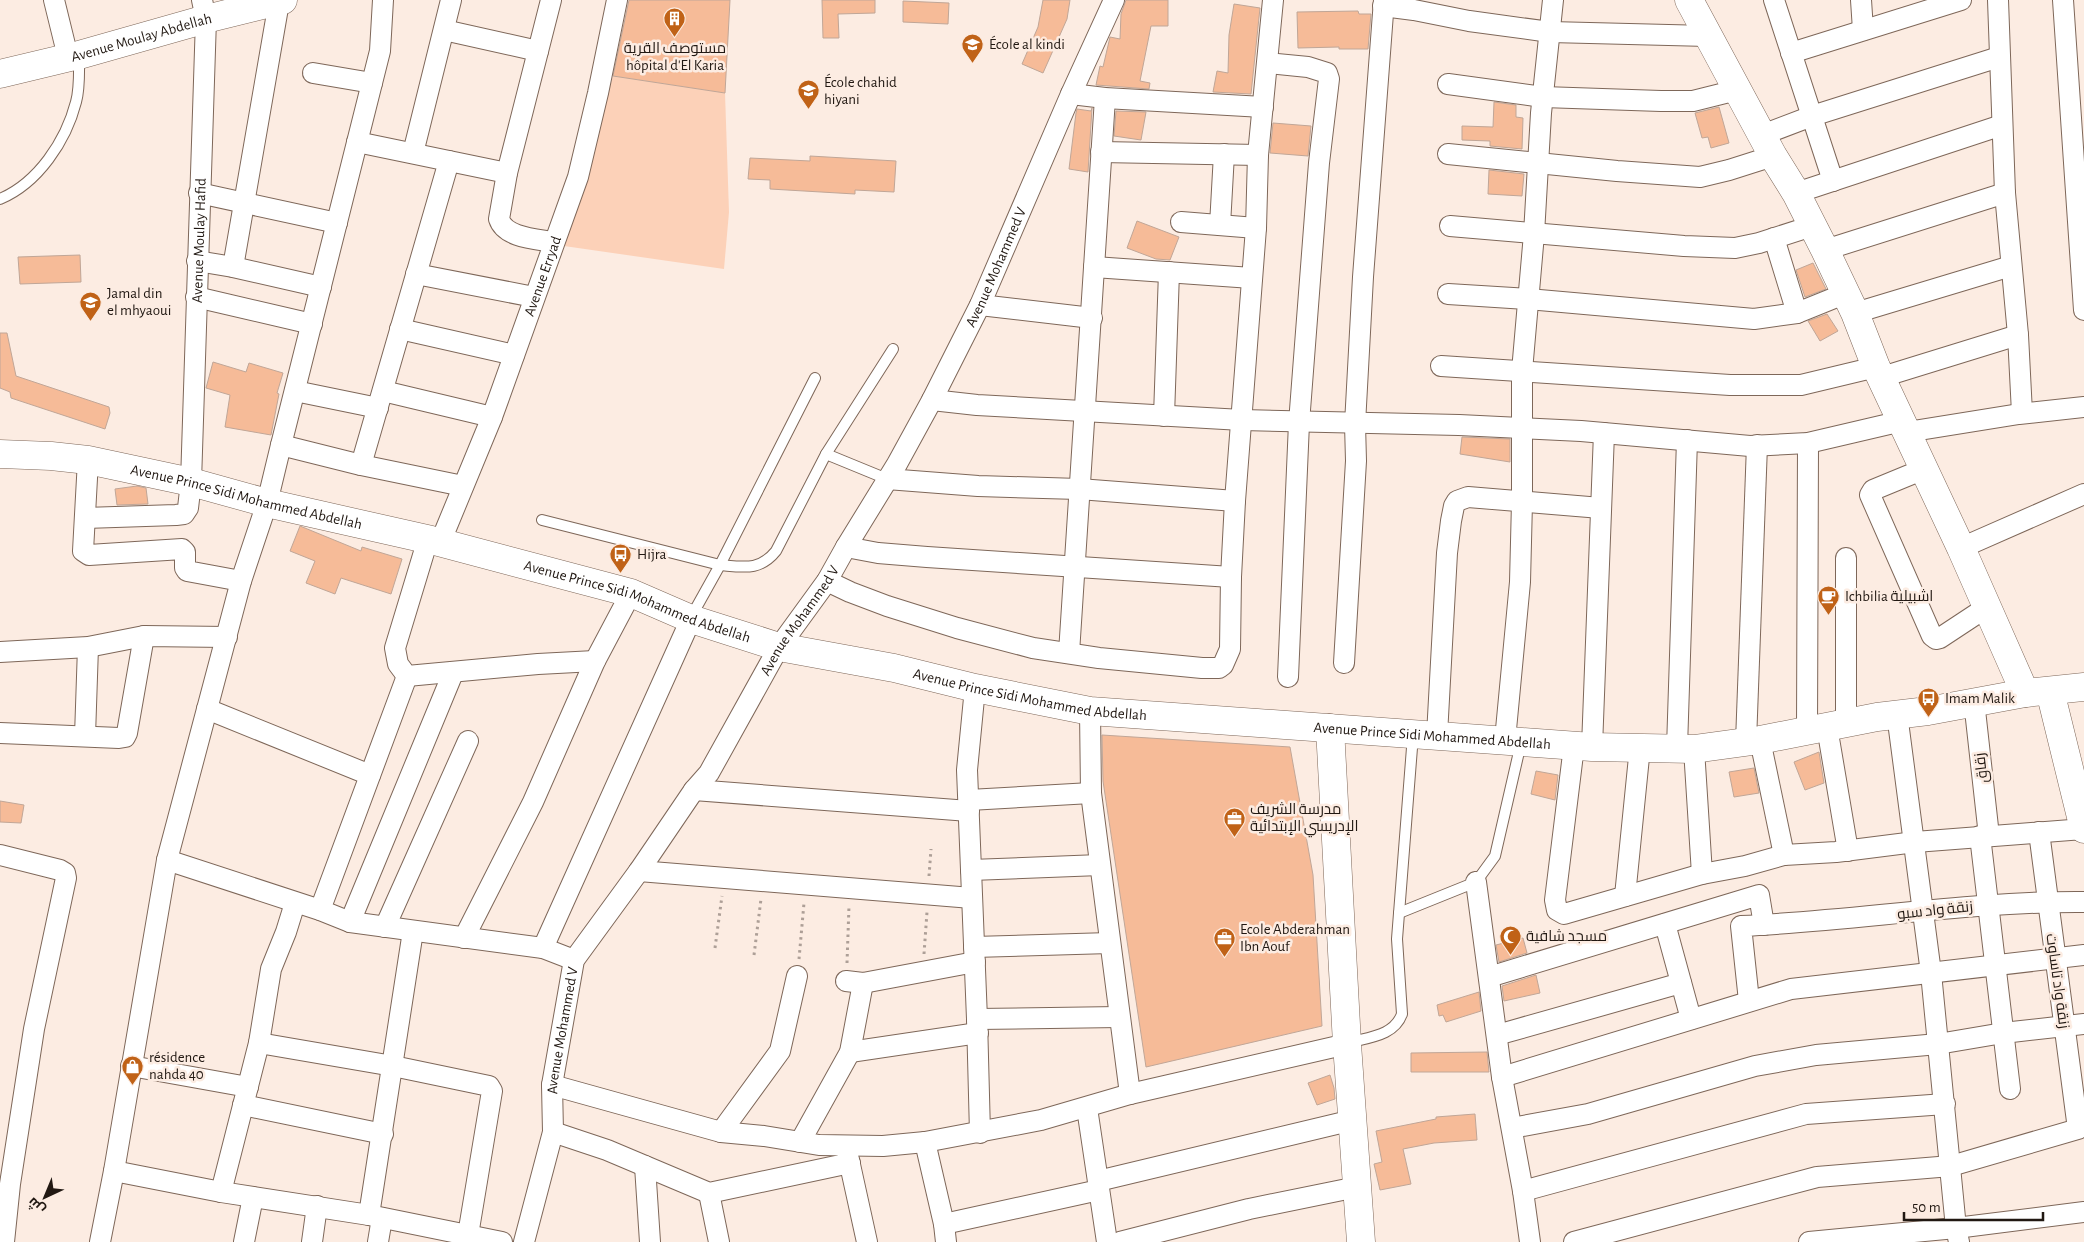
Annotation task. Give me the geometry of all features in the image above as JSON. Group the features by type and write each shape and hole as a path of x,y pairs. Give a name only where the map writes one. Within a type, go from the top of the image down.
{"street":[{"path":"54,0 74,56"},
{"path":"100,1242 114,1171 167,860 241,580 267,503 312,324 380,51 382,0"},
{"path":"413,153 451,0"},
{"path":"551,0 507,173 499,215 501,225 512,233 553,242"},
{"name":"Avenue Erryad","path":"407,676 398,664 395,648 434,541 463,486 492,417 553,242 578,177 617,0"},
{"name":"Avenue Mohammed V","path":"524,1242 553,1132 552,1085 574,960 639,871 694,790 709,774 779,647 828,581 932,400 980,305 1071,94 1114,0"},
{"path":"828,581 850,592 878,602 958,628 1033,648 1099,658 1218,668 1223,665 1228,658 1230,649 1235,501 1256,228 1258,155 1273,0"},
{"path":"1513,741 1522,502 1522,371 1543,97 1553,0"},
{"path":"1604,433 1601,508 1583,746 1555,892 1555,907 1559,912 1564,914 1702,874 1745,866 1784,855 1848,851 1915,842 1984,836 2084,829 2062,687 1987,607 1825,250 1796,193 1767,145 1689,0"},
{"path":"1774,0 1833,180"},
{"path":"1861,0 1863,30"},
{"path":"1790,53 1863,30 1931,4 1961,0"},
{"path":"1998,0 2005,194 2018,335 2022,413"},
{"path":"2063,0 2084,310"},
{"path":"233,267 281,1"},
{"name":"Avenue Moulay Abdellah","path":"0,74 74,56 204,9 281,1"},
{"path":"1344,663 1356,461 1355,424 1363,277 1383,3 1469,21 1550,32 1708,36"},
{"name":"Avenue Moulay Hafid","path":"85,518 181,515 188,508 191,482 204,9"},
{"path":"444,30 538,51"},
{"path":"1448,154 1700,177 1729,170 1812,116 1999,57"},
{"path":"1268,63 1316,68 1327,73 1329,80 1319,163 1299,423 1288,677"},
{"path":"313,73 372,83"},
{"path":"1448,84 1543,97 1693,101 1737,90"},
{"path":"1071,94 1105,98 1264,107"},
{"path":"1069,653 1105,98"},
{"path":"1796,193 2002,125"},
{"path":"357,142 507,173"},
{"path":"1101,152 1258,155"},
{"path":"1220,225 1224,154"},
{"path":"361,465 449,161"},
{"path":"199,193 337,223"},
{"path":"1825,250 2005,194"},
{"path":"1181,222 1256,228"},
{"path":"1450,226 1684,246 1735,248 1812,226"},
{"path":"1774,238 1797,313"},
{"path":"197,261 233,267 321,287"},
{"path":"1448,294 1528,299 1754,319 1850,303 2011,266"},
{"path":"1094,267 1252,278"},
{"path":"1164,416 1169,272"},
{"path":"416,274 534,297"},
{"path":"196,297 312,324"},
{"path":"980,305 1092,318"},
{"path":"400,329 514,355"},
{"path":"1441,366 1730,386 1801,385 1879,372 2018,335"},
{"path":"295,392 380,400 492,417"},
{"path":"932,400 978,405 1299,423 1459,425 1522,428 1757,446 1808,443 1905,427 2084,407"},
{"path":"1687,440 1686,748 1702,874"},
{"path":"1808,443 1826,727 1848,851"},
{"path":"281,445 361,465 463,486"},
{"path":"1757,446 1753,741 1784,855"},
{"name":"Avenue Prince Sidi Mohammed Abdellah","path":"0,454 88,460 191,482 267,503 434,541 631,593 691,618 779,647 894,668 975,688 1090,711 1583,746 1686,748 1753,741 1897,714 1928,711 1974,701 2062,687"},
{"path":"88,460 83,551 87,554 182,549 186,552 185,568 187,571 241,580"},
{"path":"1924,470 1873,490 1870,495 1932,636 1936,639 1940,638 1987,607"},
{"path":"887,479 978,486 1079,489 1235,501"},
{"path":"1961,548 2084,494"},
{"path":"1425,735 1454,506 1462,498 1468,497 1601,508"},
{"path":"846,547 878,553 927,557 1231,577"},
{"path":"1826,727 1846,558"},
{"path":"464,938 532,802 595,661 631,593"},
{"path":"543,948 691,618"},
{"path":"0,652 88,647 144,636 227,637"},
{"path":"0,733 125,737 144,636"},
{"path":"85,736 88,647"},
{"path":"320,910 407,676 538,664 595,661"},
{"path":"350,922 453,673"},
{"path":"975,688 967,770 978,1026 980,1133"},
{"name":"زقاق","path":"1974,701 1988,904 2010,1089"},
{"path":"208,709 370,775"},
{"path":"1090,711 1091,793 1130,1094"},
{"path":"1897,714 1931,974 1958,1235"},
{"path":"1330,728 1347,1044 1361,1242"},
{"path":"386,927 468,741"},
{"path":"1625,896 1640,747"},
{"path":"694,790 969,806 1091,793"},
{"name":"زنقة واد تاساوت","path":"1951,1166 2078,1129 2039,832"},
{"path":"1,859 60,870 65,872 66,878 34,1029 10,1184 4,1242"},
{"path":"167,860 320,910 350,922 543,948 574,960"},
{"path":"971,870 1100,865"},
{"path":"639,871 972,898"},
{"path":"1476,882 1502,1077 1523,1191 1530,1242"},
{"path":"1489,977 1759,895 1764,925"},
{"name":"زنقة واد سبو","path":"1749,1001 1741,926 1787,924 1988,904 2084,902"},
{"path":"221,1192 259,1043 271,968 286,932 295,903"},
{"path":"1665,924 1691,1019"},
{"path":"378,1242 375,1217 383,1134 413,931"},
{"path":"800,1142 850,1052 854,982 975,954 1110,943"},
{"path":"1502,1077 1791,989 2084,955"},
{"path":"721,1132 780,1051 797,976"},
{"path":"1497,1036 1681,983"},
{"path":"850,1052 978,1026 1119,1017"},
{"path":"1512,1128 1588,1114 1755,1066 1816,1055 1938,1044 2003,1033 2084,1024"},
{"path":"259,1043 393,1066 485,1084 491,1088 468,1235"},
{"path":"553,1132 607,1150 709,1193 848,1155 980,1133 1041,1120 1130,1094 1347,1044"},
{"path":"131,1066 383,1134"},
{"path":"552,1085 721,1132 800,1142 848,1155"},
{"path":"1523,1191 1806,1114 1945,1104"},
{"path":"1087,1108 1107,1242"},
{"path":"925,1142 945,1233 1098,1185 1353,1120"},
{"path":"848,1155 867,1242"},
{"path":"644,1166 650,1242"},
{"path":"1574,1242 1817,1177 1951,1166"},
{"path":"114,1171 221,1192 317,1206 502,1242"},
{"path":"1120,1242 1249,1209 1357,1187"},
{"path":"709,1193 719,1242"},
{"path":"244,1242 253,1197"},
{"path":"312,1242 317,1206"},
{"path":"1808,1242 1958,1235 2084,1212"}],"lane":[{"path":"0,199 15,193 34,176 59,146 76,102 74,56"},
{"path":"542,520 720,565 744,567 768,562 776,551 826,454 893,349"},
{"path":"691,618 815,378"},
{"path":"826,454 887,479"},
{"path":"1347,1044 1391,1030 1399,1024 1402,1014 1397,939 1399,913 1425,735"},
{"path":"1399,913 1476,882 1495,856 1513,741"}],"path":[{"path":"716,948 725,878"},
{"path":"754,955 764,881"},
{"path":"797,976 806,885"},
{"path":"849,888 854,982"}],"shaded area":[{"path":"613,76 725,93 729,212 724,269 564,246"}],"building":[{"name":"مستوصف القرية hôpital d'El Karia","path":"629,0 730,0 725,93 613,76"},
{"path":"822,0 875,0 875,13 838,14 839,38 823,38"},
{"path":"1043,0 1070,0 1067,19 1043,73 1022,64 1038,27"},
{"path":"1126,0 1168,0 1168,26 1151,26 1140,81 1150,83 1149,89 1096,85 1100,66 1103,67 1110,37 1120,39 1121,14"},
{"path":"903,1 949,3 948,24 903,22"},
{"path":"1234,4 1260,8 1251,94 1213,92 1217,71 1228,73 1229,35"},
{"path":"1358,11 1359,14 1371,14 1368,49 1339,49 1339,47 1298,48 1297,12"},
{"path":"1494,102 1516,105 1516,117 1523,118 1522,149 1490,146 1490,141 1462,140 1462,126 1493,127"},
{"path":"1719,107 1729,143 1711,148 1708,137 1702,138 1695,113"},
{"path":"1092,108 1088,172 1069,169 1077,109 1091,111"},
{"path":"1116,111 1146,112 1141,140 1114,136"},
{"path":"1273,123 1311,126 1308,156 1270,153"},
{"path":"810,156 896,161 894,192 855,190 855,194 770,189 770,180 748,179 750,158 810,161"},
{"path":"1489,170 1524,174 1522,196 1488,194"},
{"path":"1137,221 1179,237 1170,260 1156,259 1127,248"},
{"path":"80,255 81,282 20,284 18,257"},
{"path":"1813,263 1826,289 1805,297 1796,270"},
{"path":"1827,314 1838,331 1820,341 1808,321"},
{"path":"0,333 7,333 16,376 109,407 110,413 105,429 11,398 10,392 0,388"},
{"path":"213,362 246,372 249,363 283,373 277,393 279,394 271,435 225,427 230,395 206,388"},
{"path":"1462,437 1510,439 1510,462 1460,454"},
{"path":"137,486 146,488 148,504 117,505 115,489"},
{"path":"300,526 361,551 362,547 402,559 391,594 341,578 335,594 306,583 315,561 290,551"},
{"name":"Ecole Abderahman Ibn Aouf","path":"1102,735 1290,747 1313,875 1322,1026 1146,1067 1103,781"},
{"path":"1819,752 1824,783 1805,790 1794,762"},
{"path":"1754,768 1759,793 1734,797 1729,772"},
{"path":"1536,771 1558,775 1555,800 1531,794"},
{"path":"0,801 24,805 21,823 0,822"},
{"path":"1523,938 1527,953 1499,962 1496,945"},
{"path":"1536,975 1540,993 1504,1001 1502,986"},
{"path":"1479,992 1481,1011 1446,1022 1443,1015 1439,1016 1437,1005"},
{"path":"1487,1052 1489,1072 1411,1072 1411,1053"},
{"path":"1330,1075 1335,1099 1317,1105 1308,1083"},
{"path":"1475,1114 1477,1140 1434,1143 1403,1149 1411,1184 1380,1190 1374,1164 1382,1162 1376,1131 1436,1119 1436,1117"}],"place":[{"name":"مستوصف القرية hôpital d'El Karia","path":"675,38"},
{"name":"École al kindi","path":"973,63"},
{"name":"École chahid hiyani","path":"808,110"},
{"name":"Jamal din el mhyaoui","path":"91,321"},
{"name":"Hijra","path":"621,573"},
{"name":"Ichbilia اشبيلية","path":"1829,615"},
{"name":"Imam Malik","path":"1929,717"},
{"name":"مدرسة الشريف الإدريسي الإبتدائية","path":"1234,837"},
{"name":"مسجد شافية","path":"1510,955"},
{"name":"Ecole Abderahman Ibn Aouf","path":"1224,957"},
{"name":"résidence nahda 40","path":"133,1085"}]}
